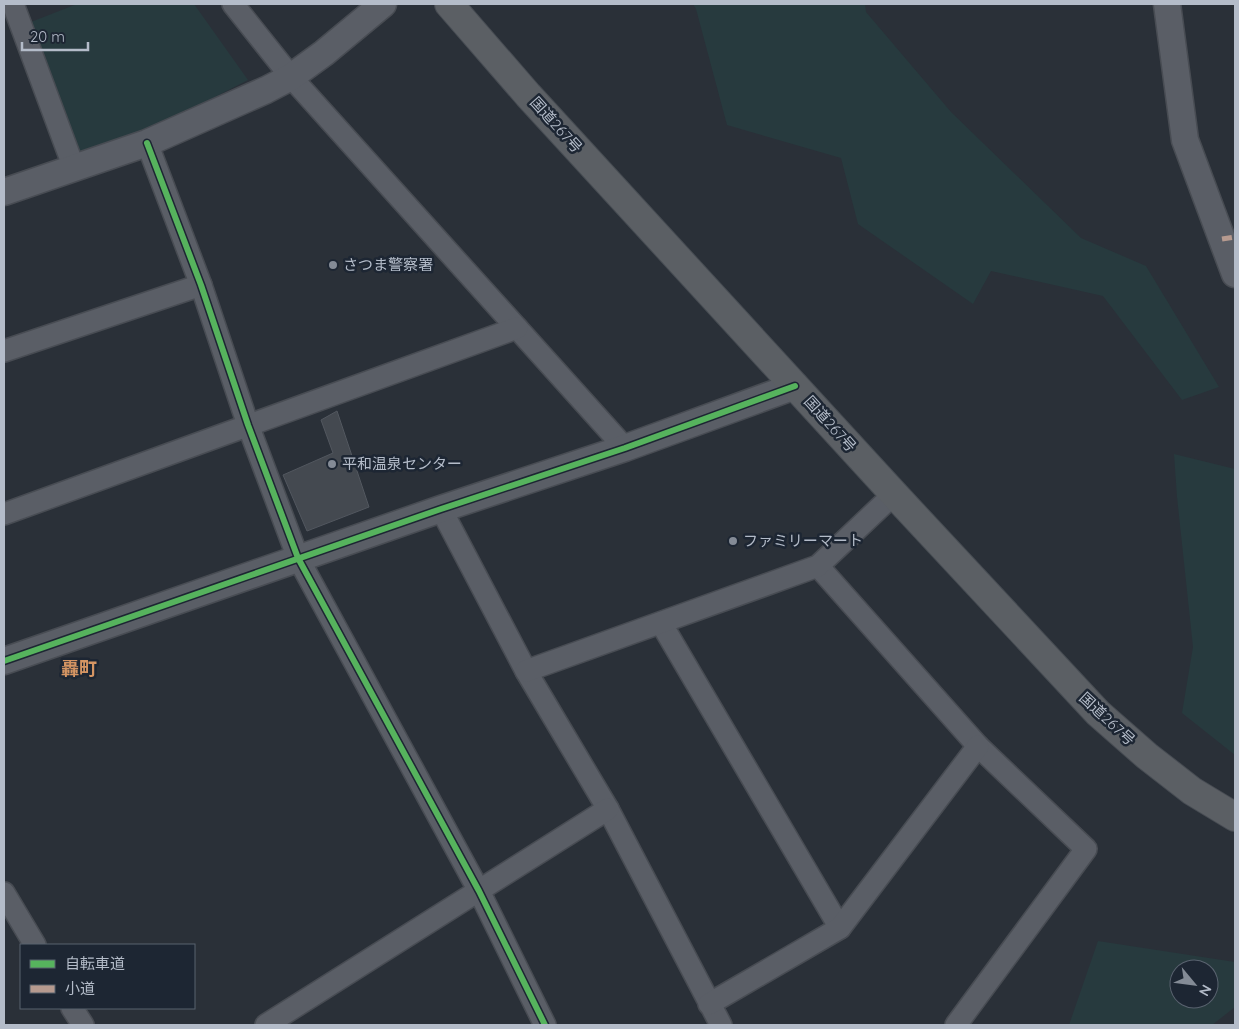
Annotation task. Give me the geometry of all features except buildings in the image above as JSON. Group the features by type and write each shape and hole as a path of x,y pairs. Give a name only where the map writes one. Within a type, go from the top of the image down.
{"highway":[{"name":"国道267号","path":"450,4 528,95 1098,713 1147,756 1192,791 1235,817"}],"street":[{"path":"233,4 291,77 625,448"},
{"path":"4,192 148,143 266,90 291,77 324,53 383,4"},
{"path":"1167,4 1184,140 1235,274"},
{"path":"15,5 74,168"},
{"path":"148,143 201,285 248,426 298,558 479,891 543,1024"},
{"path":"4,351 201,285"},
{"path":"4,514 517,328"},
{"path":"4,661 298,558 625,448 795,386"},
{"path":"526,671 818,566 894,494"},
{"path":"441,509 526,671 608,808 721,1025"},
{"path":"818,566 978,746 1086,849 956,1025"},
{"path":"661,623 840,928"},
{"path":"709,1004 840,928 978,746"},
{"path":"266,1025 608,808"},
{"path":"4,893 34,944"},
{"path":"73,1009 83,1025"}],"green space":[{"path":"77,4 194,4 248,80 139,136 79,153 31,22"},
{"path":"693,4 865,4 866,12 951,112 1081,238 1146,266 1219,387 1182,400 1103,296 991,271 973,304 858,224 841,158 727,125 696,9"},
{"path":"1174,454 1235,469 1235,755 1182,713 1193,647"},
{"path":"1098,941 1215,959 1169,959 1169,1009 1219,1009 1219,960 1235,962 1235,1007 1212,1025 1069,1025"}],"marked path":[{"path":"1222,239 1235,237"}],"cycle path":[{"path":"147,143 201,285 248,425 298,558 479,891 545,1025"},
{"path":"4,661 441,509 625,448 795,386"}],"place":[{"name":"さつま警察署","path":"333,265"},
{"name":"平和温泉センター","path":"332,464"},
{"name":"ファミリーマート","path":"733,541"}],"district":[{"name":"轟町","path":"79,669"}]}
